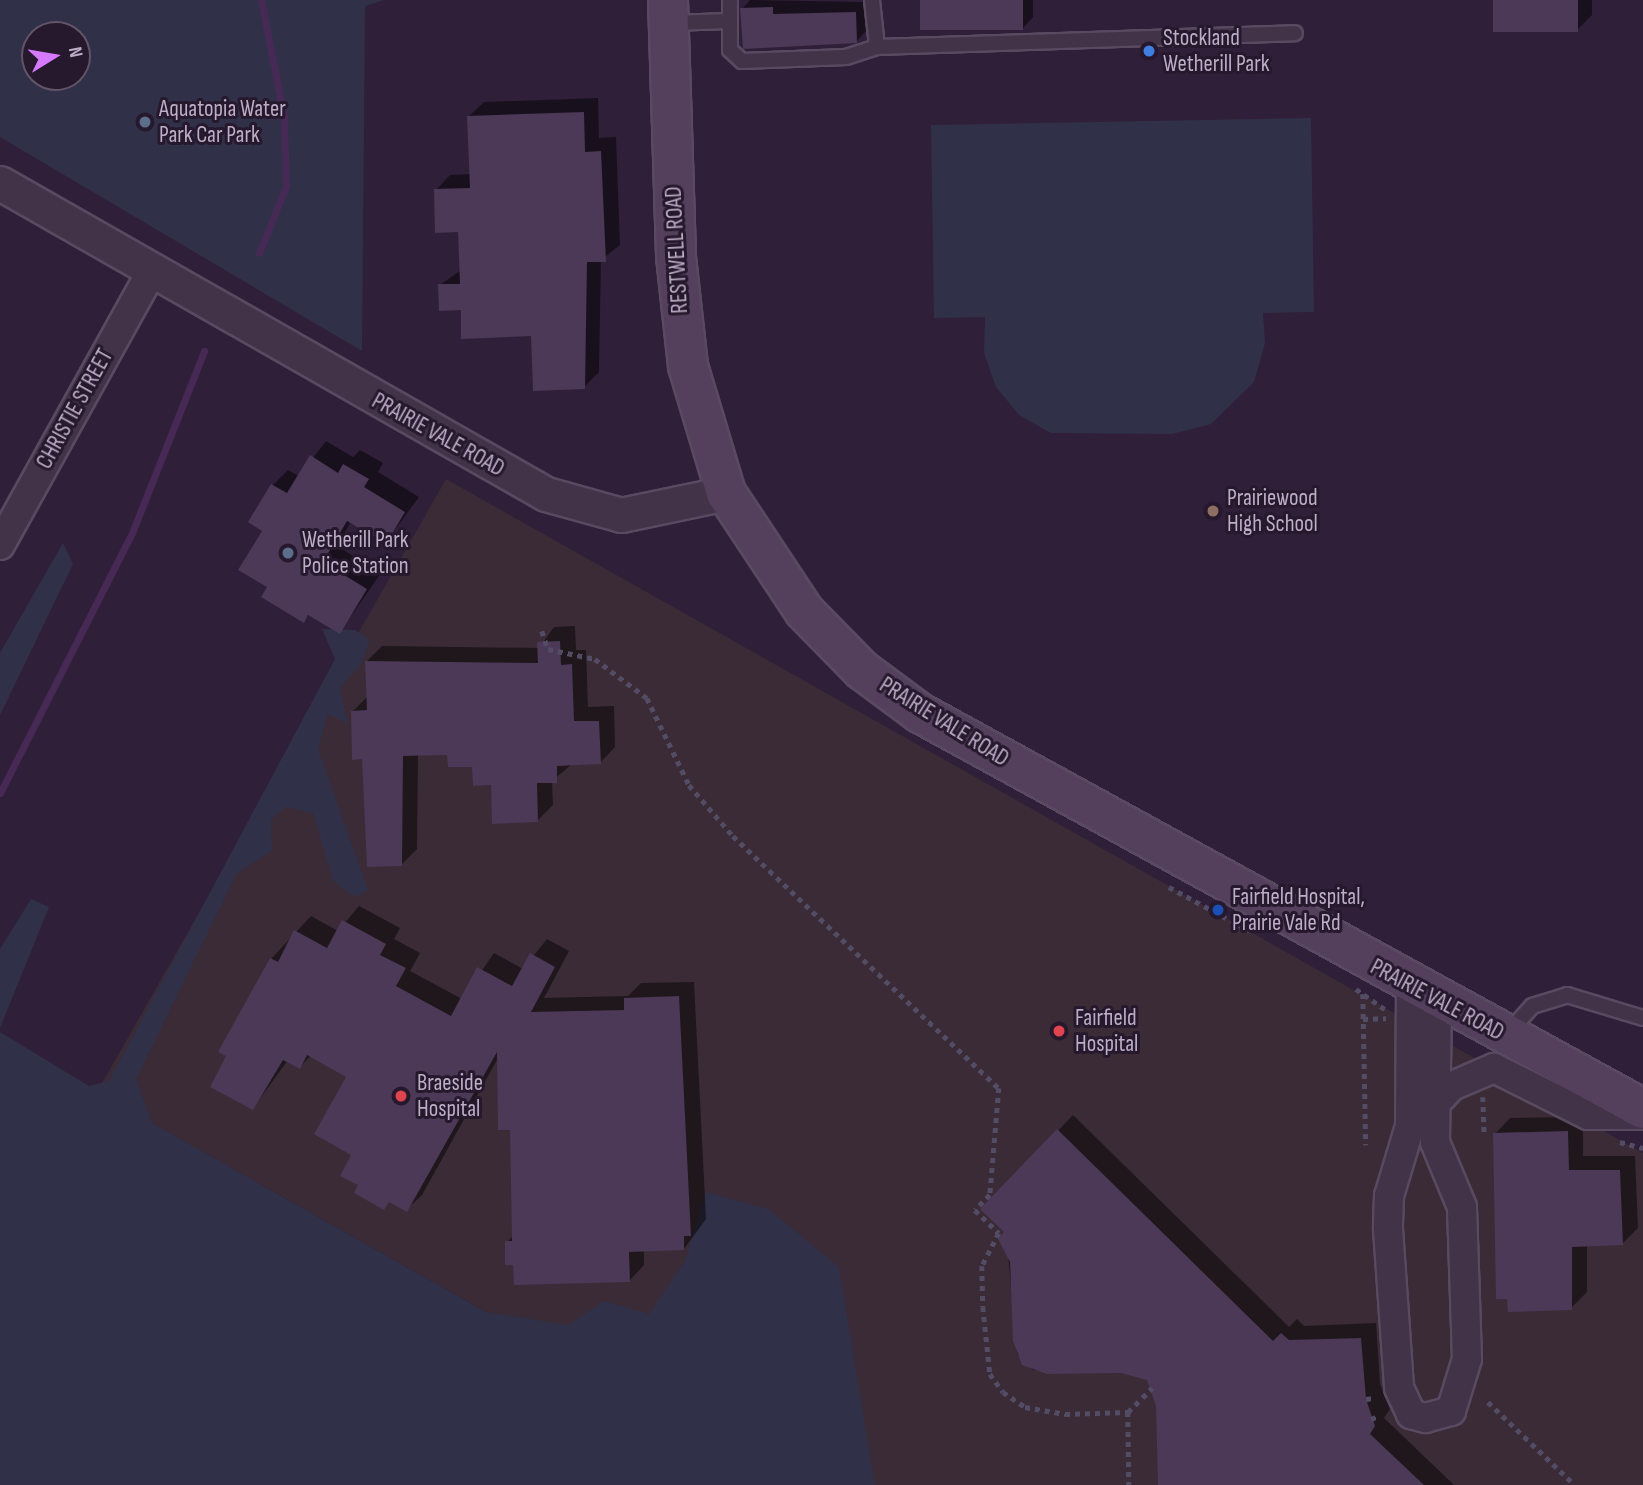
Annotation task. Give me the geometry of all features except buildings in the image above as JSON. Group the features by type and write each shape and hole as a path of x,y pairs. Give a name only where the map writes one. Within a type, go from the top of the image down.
{"main road":[{"name":"RESTWELL ROAD","path":"669,11 681,327 698,407 726,493"},
{"name":"PRAIRIE VALE ROAD","path":"726,493 804,611 862,670 920,713 1414,1002 1504,1037 1643,1110"}],"street":[{"name":"PRAIRIE VALE ROAD","path":"0,183 151,274 497,469 575,505 639,515 726,493"},
{"name":"CHRISTIE STREET","path":"0,545 151,274"},
{"path":"1414,1002 1434,1105 1439,1158 1462,1207 1467,1359 1451,1411 1425,1418 1411,1414 1399,1388 1388,1229 1389,1196 1410,1126 1414,1002"},
{"path":"1434,1105 1452,1086 1494,1068 1588,1115 1643,1115"}],"lane":[{"path":"730,0 730,50 742,61 846,57 877,47 1295,33"},
{"path":"872,0 877,47"},
{"path":"669,11 729,21"},
{"path":"1504,1037 1532,1006 1567,995 1643,1018"}],"path":[{"path":"542,631 548,649 595,659 647,698 690,785 733,836 999,1088 990,1195 975,1210 999,1233 982,1266 990,1374 1003,1392 1041,1413 1128,1412 1152,1388"},
{"path":"1363,994 1366,1145"},
{"path":"1363,1018 1414,1002"},
{"path":"1482,1084 1484,1134"},
{"path":"1366,1399 1374,1398"},
{"path":"1489,1402 1575,1485"},
{"path":"1128,1412 1129,1485"},
{"path":"1371,1419 1379,1416"}],"shaded area":[{"path":"0,0 384,0 365,6 362,351 0,137"},
{"path":"1311,118 1314,312 1263,313 1265,343 1254,382 1211,424 1172,434 1051,433 1019,415 996,387 984,353 985,317 934,318 931,125"},
{"name":"Fairfield Hospital","path":"446,479 1643,1153 1643,1485 792,1485 97,1092"},
{"path":"63,543 73,564 0,715 0,653"},
{"path":"322,629 355,630 370,640 360,665 340,688 348,724 328,714 318,749 368,890 355,897 333,881 313,813 286,807 271,820 272,851 237,873 136,1079 152,1123 486,1312 568,1325 604,1301 649,1314 685,1261 706,1192 768,1209 839,1267 875,1485 0,1485 0,1032 89,1086 109,1081 335,659"},
{"path":"31,899 49,907 0,1028 0,949"}],"waterway":[{"path":"259,253 286,186 284,117 261,0"},
{"path":"0,793 132,533 204,351"}],"place":[{"name":"Stockland Wetherill Park","path":"1149,51"},
{"name":"Aquatopia Water Park Car Park","path":"145,122"},
{"name":"Prairiewood High School","path":"1213,511"},
{"name":"Wetherill Park Police Station","path":"288,553"},
{"name":"Fairfield Hospital, Prairie Vale Rd","path":"1218,910"},
{"name":"Fairfield Hospital","path":"1059,1031"},
{"name":"Braeside Hospital","path":"401,1096"}]}
